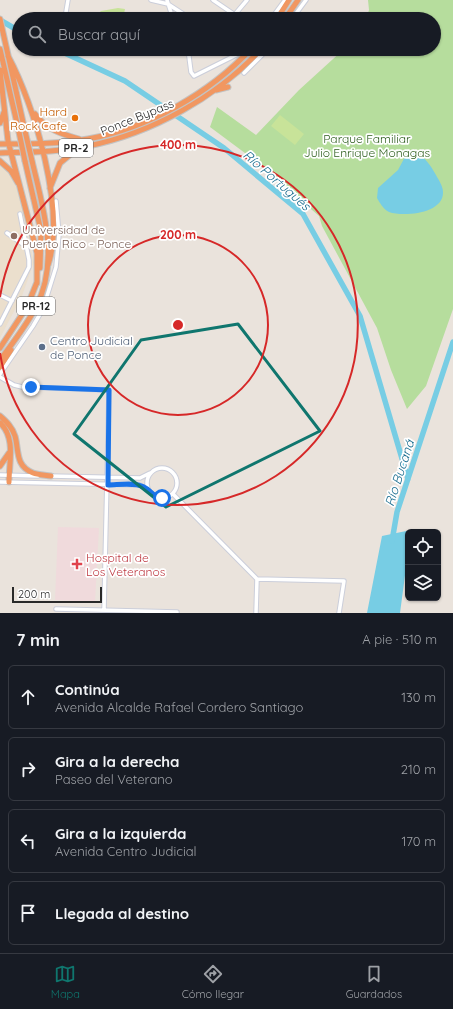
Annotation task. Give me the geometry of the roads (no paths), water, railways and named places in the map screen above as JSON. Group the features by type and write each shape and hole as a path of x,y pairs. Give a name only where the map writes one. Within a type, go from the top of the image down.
{"highway":[{"path":"281,12 289,0"},
{"path":"290,12 298,0"},
{"path":"0,19 8,56 30,106 42,144 53,228 52,250 48,265"},
{"name":"PR-12","path":"0,48 42,242 41,264 37,283 27,307 0,348"},
{"name":"Ponce Bypass","path":"0,144 42,144 81,140 111,133 142,122 194,96 230,70 244,56"},
{"name":"Ponce Bypass","path":"0,153 79,148 114,139 148,126 200,100 253,56"},
{"name":"PR-12","path":"0,360 29,319 41,297 48,265 47,230 12,65"},
{"path":"0,70 9,144 24,197 37,253 37,283"},
{"path":"213,90 228,87"},
{"path":"30,106 39,119 49,128 81,140"},
{"path":"0,123 4,109"},
{"path":"49,190 52,178 60,163 79,148"},
{"path":"0,161 11,171 24,197"},
{"path":"0,368 11,351 13,343"},
{"path":"0,416 8,424 13,433 17,456 21,464 34,473 51,476"},
{"path":"0,423 8,434 10,450 9,482"},
{"path":"0,466 10,450"}],"street":[{"path":"66,12 68,0"},
{"path":"151,0 168,2 182,12"},
{"path":"213,0 231,12"},
{"path":"237,12 247,0"},
{"path":"276,12 285,0"},
{"path":"297,12 306,0"},
{"path":"168,2 170,12"},
{"path":"189,56 191,72 194,76 233,56"},
{"path":"244,73 261,56"},
{"path":"56,201 60,234 56,267 44,303 33,326 0,376 14,385 22,387 109,390 104,610"},
{"path":"0,324 29,267 27,247 20,214"},
{"path":"7,233 27,247"},
{"path":"0,295 12,302"},
{"path":"0,475 140,478 154,470 162,468 173,473 177,484 172,494 165,498 159,498 151,494 140,485 0,482"},
{"path":"148,490 147,481 150,473"},
{"path":"172,494 257,579 344,581 339,613"},
{"path":"256,613 257,579"},
{"path":"56,609 177,612"}],"water":[{"path":"415,152 422,156 432,168 443,190 442,199 437,205 422,212 403,214 389,212 383,208 377,198 378,188 398,170 406,155"},
{"name":"Río Bucaná","path":"405,531 405,576 400,613 367,613 382,536"}],"waterway":[{"name":"Río Portugués","path":"0,20 12,27"},
{"name":"Río Portugués","path":"71,56 125,81 224,148 303,214 360,316 408,479"},
{"name":"Río Bucaná","path":"392,541 397,512 453,342"}],"place":[{"name":"Hard Rock Cafe","path":"75,118"},
{"name":"Universidad de Puerto Rico - Ponce","path":"14,236"},
{"name":"Centro Judicial de Ponce","path":"42,347"},
{"name":"Hospital de Los Veteranos","path":"77,564"}],"park label":[{"name":"Parque Familiar Julio Enrique Monagas","path":"367,145"}]}
